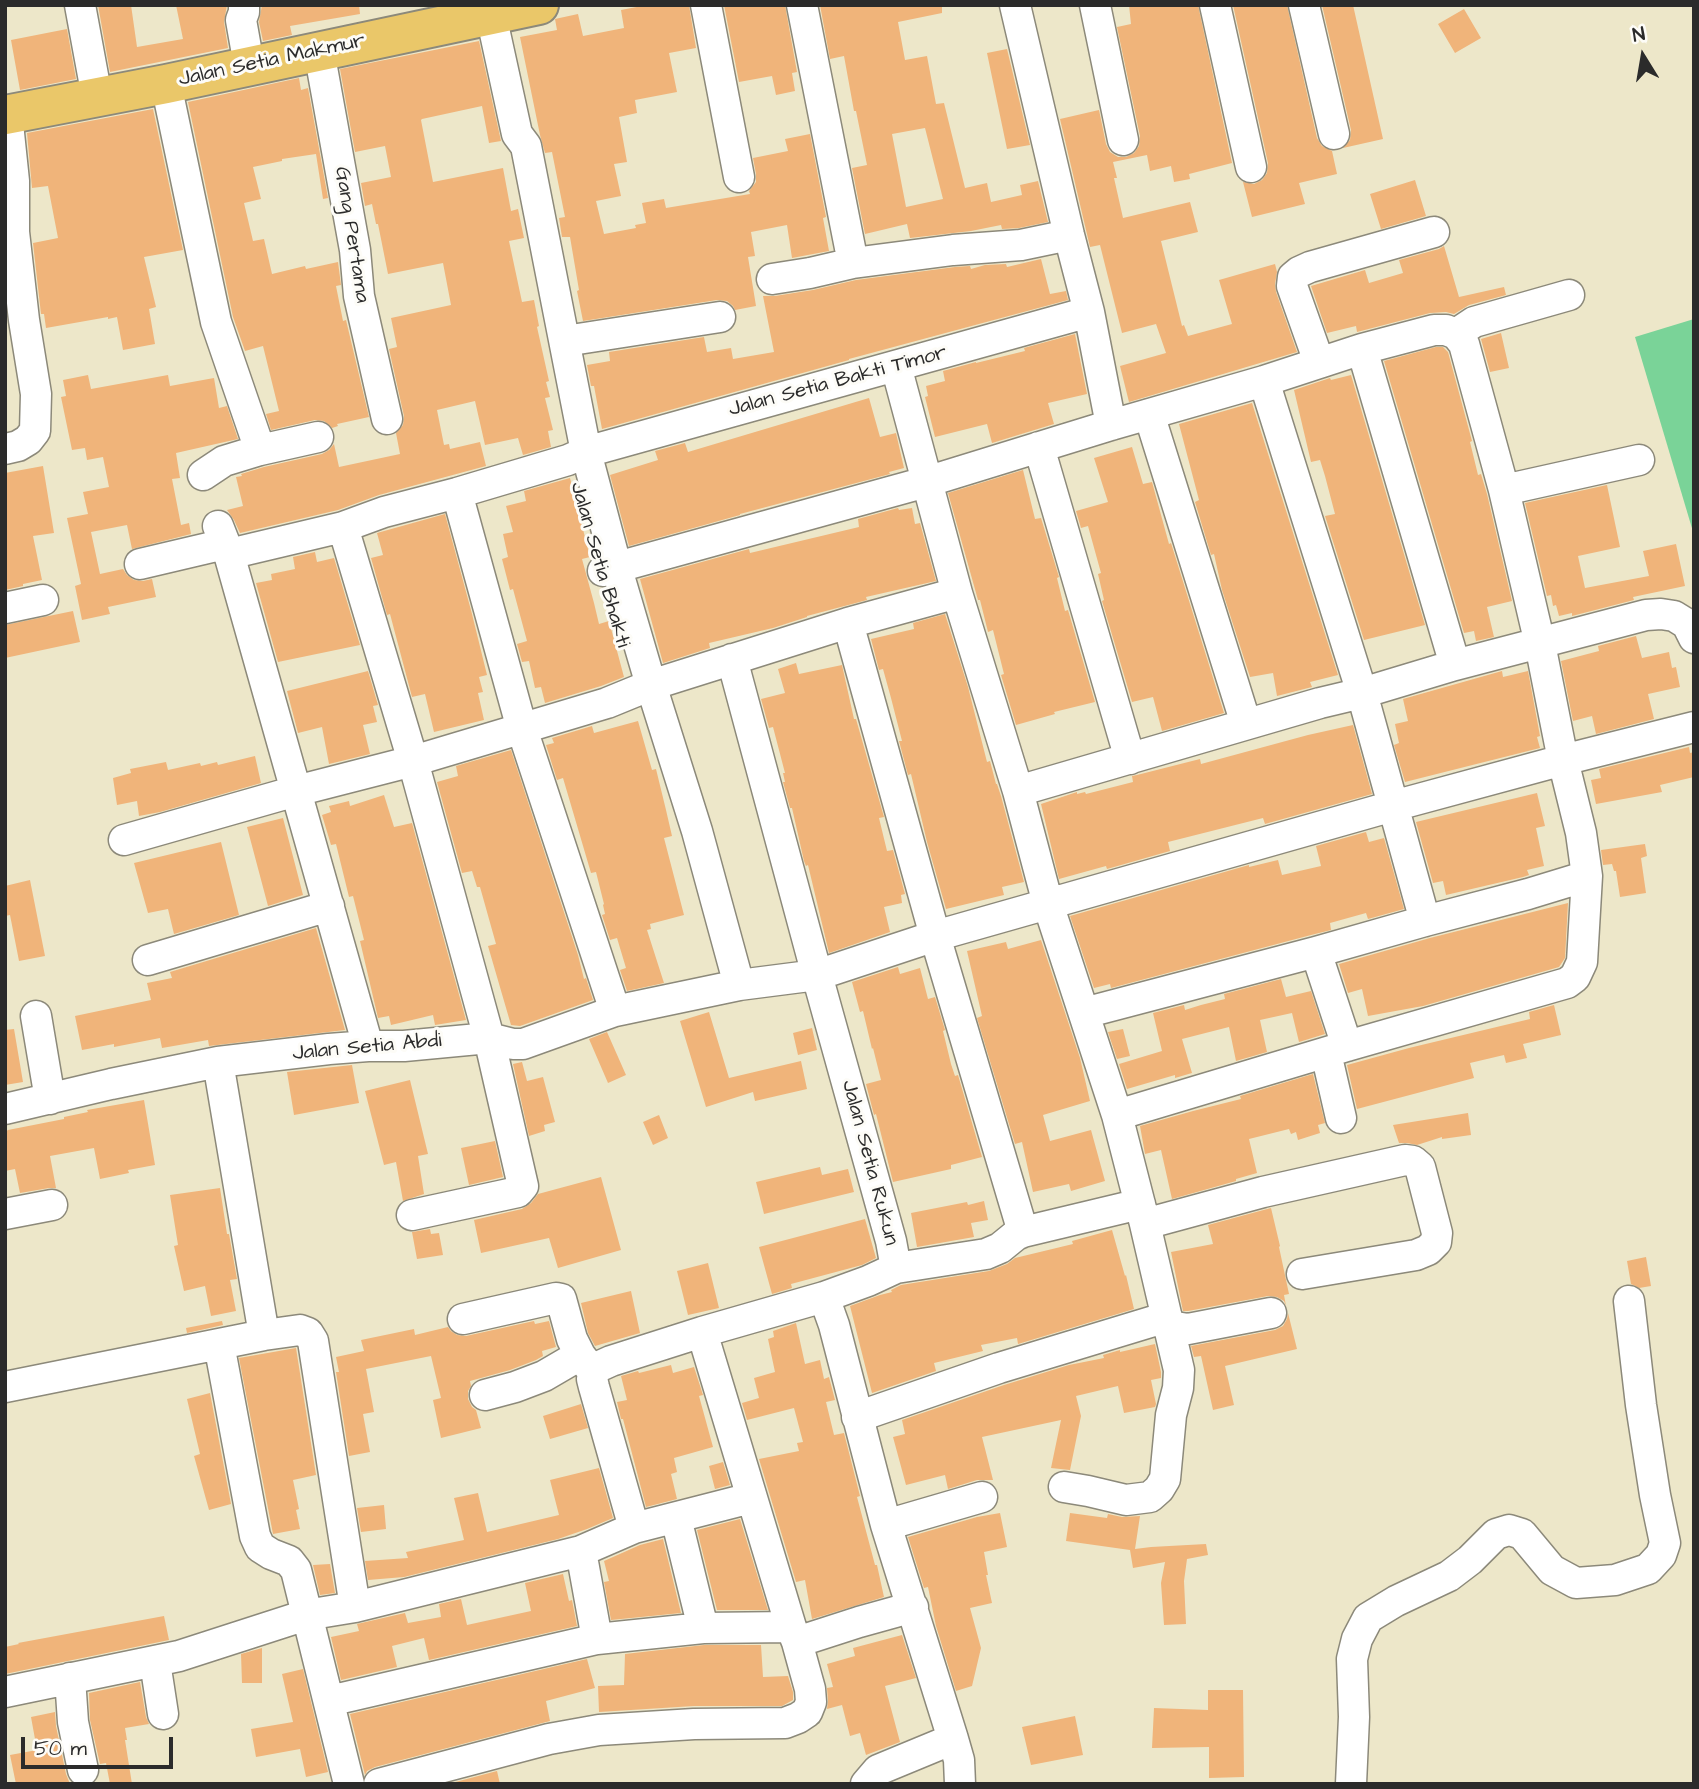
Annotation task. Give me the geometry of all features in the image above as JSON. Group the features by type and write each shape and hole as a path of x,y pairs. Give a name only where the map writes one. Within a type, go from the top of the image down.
{"main road":[{"name":"Jalan Setia Makmur","path":"6,114 166,84 515,9"}],"street":[{"path":"80,5 97,97"},
{"path":"244,5 242,20 249,65"},
{"path":"706,5 739,177"},
{"path":"802,5 853,263"},
{"path":"1015,5 1089,312 1111,425"},
{"path":"1095,5 1123,140"},
{"path":"1215,5 1251,167"},
{"path":"1304,5 1334,134"},
{"name":"Jalan Setia Bhakti","path":"515,9 517,134 526,146 543,274 577,456 732,986"},
{"name":"Gang Pertama","path":"319,51 355,250 359,296 387,419"},
{"path":"166,84 216,322 260,450"},
{"path":"5,449 18,446 33,435 36,394 14,232 14,181 6,114"},
{"path":"1319,362 1292,286 1293,277 1310,267 1434,232"},
{"path":"772,279 853,263 953,250 1021,245 1069,235"},
{"name":"Jalan Setia Bhakti","path":"543,274 565,341 577,456"},
{"path":"1456,334 1474,323 1569,295"},
{"name":"Jalan Setia Bakti Timor","path":"140,564 224,541 343,527 384,512 577,456 1089,312"},
{"path":"565,341 720,317"},
{"path":"610,570 926,482 1362,349 1434,330 1446,330 1456,334 1464,344 1504,490 1581,833 1587,876 1582,962 1575,977 1567,983 1117,1115"},
{"path":"1362,349 1455,666"},
{"path":"896,366 957,593 1018,791 1048,904 1117,1115 1179,1370 1178,1388 1171,1415 1165,1479 1159,1489 1150,1497 1126,1500 1064,1487"},
{"path":"1264,381 1362,693 1425,921"},
{"path":"1149,414 1246,724"},
{"path":"203,475 224,461 318,437"},
{"path":"1039,447 1130,759"},
{"path":"1504,490 1639,460"},
{"path":"457,493 522,729 615,1011"},
{"path":"343,527 413,761 489,1038 523,1185 518,1192 412,1214"},
{"path":"224,541 368,1046"},
{"path":"124,840 522,729 607,703 643,688 732,659 957,593"},
{"path":"5,608 43,600"},
{"path":"1018,791 1321,702 1634,617 1661,614 1674,616 1686,624 1694,638"},
{"path":"848,623 935,936 1023,1232"},
{"name":"Jalan Setia Rukun","path":"732,659 891,1241 896,1268 986,1254 1023,1232 1263,1192 1405,1160 1413,1161 1420,1167 1437,1233 1436,1242 1428,1251 1302,1274"},
{"name":"Jalan Setia Abdi","path":"5,1109 218,1062 368,1046 404,1046 489,1038 523,1044 615,1011 732,986 817,975 935,936 1393,806 1694,727"},
{"path":"1084,1013 1587,876"},
{"path":"148,960 329,906"},
{"path":"1315,952 1336,1049 1341,1118"},
{"path":"36,1016 50,1099"},
{"path":"218,1062 264,1335"},
{"path":"5,1214 52,1205"},
{"path":"485,1395 586,1363 600,1366 702,1332 824,1297 896,1268"},
{"path":"824,1297 886,1525 959,1760 960,1784"},
{"path":"463,1319 559,1298 562,1301 568,1325 592,1379 634,1528"},
{"path":"1351,1784 1354,1717 1352,1659 1357,1639 1368,1618 1396,1601 1449,1576 1496,1534 1509,1530 1522,1534 1552,1570 1576,1583 1615,1580 1648,1569 1661,1555 1665,1543 1641,1405 1629,1301"},
{"path":"857,1417 999,1368 1168,1321 1188,1328 1271,1313"},
{"path":"5,1387 264,1335 300,1330 308,1333 313,1341 355,1607"},
{"path":"379,1784 549,1739 599,1730 694,1724 785,1723 807,1712 811,1702 810,1689 702,1332"},
{"path":"219,1344 255,1536 260,1547 289,1561 296,1570 349,1784"},
{"path":"886,1525 982,1497"},
{"path":"5,1692 179,1656 306,1615 355,1607 582,1551 634,1528 751,1498"},
{"path":"676,1518 703,1628"},
{"path":"582,1551 597,1639"},
{"path":"329,1701 597,1639 703,1628 794,1634 859,1622 913,1608"},
{"path":"155,1662 163,1714"},
{"path":"70,1678 73,1722 83,1770"},
{"path":"866,1784 878,1770 953,1739"}],"green space":[{"path":"1694,319 1694,535 1635,337"}],"building":[{"path":"98,5 131,5 137,47 183,39 176,5 227,5 224,22 228,48 110,72"},
{"path":"262,5 359,5 360,14 290,26 292,35 263,41 259,22"},
{"path":"647,5 689,5 696,48 669,53 677,92 635,100 637,113 619,117 627,162 614,164 621,196 596,201 604,234 636,228 635,225 646,223 642,203 664,199 666,208 750,194 749,191 756,182 753,158 788,151 785,139 810,134 826,217 823,218 829,251 792,258 787,225 751,232 755,256 748,257 756,306 735,310 727,301 717,300 583,321 570,237 562,237 559,218 565,217 552,152 545,153 520,37 557,30 555,19 578,14 583,36 624,28 621,10"},
{"path":"724,5 785,5 797,72 792,73 795,91 776,95 772,76 739,82"},
{"path":"820,5 942,5 942,13 898,22 905,60 927,56 936,104 944,103 965,188 987,183 991,202 1022,195 1020,185 1038,181 1048,222 1019,228 1002,229 1001,225 910,238 907,224 865,234 852,168 867,165 844,56 830,59","holes":["925,128 943,199 906,207 892,134"]},
{"path":"1129,5 1198,5 1232,163 1189,174 1190,179 1174,182 1171,166 1150,171 1147,155 1113,162 1123,218 1190,202 1198,232 1161,241 1182,326 1184,325 1188,336 1232,324 1219,280 1275,264 1276,292 1297,352 1129,402 1120,366 1166,353 1156,324 1122,333 1100,245 1090,247 1060,119 1099,110 1110,152 1118,157 1126,157 1134,153 1139,146 1140,136 1117,27 1131,24"},
{"path":"1233,5 1287,5 1317,138 1322,146 1332,151 1337,174 1299,183 1305,204 1252,217 1243,182 1254,184 1262,180 1267,173 1268,163"},
{"path":"1322,5 1353,5 1383,139 1343,148 1350,140 1351,130"},
{"path":"1464,9 1481,38 1455,53 1438,24"},
{"path":"67,29 76,79 20,90 11,40"},
{"path":"479,41 501,141 489,143 482,106 421,120 433,182 503,168 511,211 518,209 524,238 509,241 522,302 534,300 549,381 546,382 550,397 545,398 553,430 548,431 551,447 523,455 518,438 485,445 475,401 437,410 444,445 449,444 450,449 480,442 486,466 379,495 338,510 240,533 227,510 243,506 236,477 242,476 241,474 322,454 334,444 339,467 400,454 396,433 403,425 404,416 389,349 397,347 391,318 451,305 443,263 388,274 378,224 372,204 365,206 361,183 391,177 385,146 355,152 340,69"},
{"path":"1007,49 1030,145 1007,149 987,53"},
{"path":"299,78 301,90 308,88 328,198 323,199 316,154 253,167 261,199 244,203 253,241 264,239 272,274 338,262 341,285 336,286 343,321 346,320 369,417 337,424 338,426 332,428 324,421 315,420 271,430 266,414 279,411 263,346 245,351 233,317 188,102"},
{"path":"153,109 183,250 144,257 156,307 149,309 155,344 123,350 117,317 46,328 44,314 41,314 33,243 58,238 48,186 32,188 27,133"},
{"path":"1415,180 1426,216 1381,229 1370,194"},
{"path":"1444,246 1459,297 1504,287 1506,295 1469,305 1454,314 1430,313 1357,332 1356,326 1327,333 1311,286 1365,270 1369,283 1403,273 1399,260"},
{"path":"1041,259 1050,294 1066,291 1068,300 602,429 587,365 610,361 609,352 704,337 707,352 731,348 733,359 774,352 763,296 813,290 856,280 955,267 970,266 971,269 1006,264 1007,267"},
{"path":"1501,333 1509,368 1490,372 1481,339"},
{"path":"1075,334 1087,394 1048,403 1054,424 992,443 987,424 935,437 925,397 928,396 926,386 945,381 943,371 1025,351 1024,348"},
{"path":"1443,347 1448,352 1472,441 1470,442 1478,475 1481,474 1487,494 1512,601 1487,607 1494,637 1476,641 1474,631 1464,633 1384,361"},
{"path":"88,375 91,389 168,375 170,386 214,378 219,408 227,406 238,439 176,453 180,478 172,479 181,525 189,523 191,534 132,549 127,525 91,532 100,574 123,569 134,580 152,579 156,597 108,607 110,614 82,620 75,586 81,584 67,518 88,514 83,492 109,487 103,457 87,460 85,448 72,450 61,397 66,396 63,380"},
{"path":"1351,375 1425,625 1364,640 1325,516 1335,514 1325,476 1320,460 1311,462 1294,390 1330,378 1331,380"},
{"path":"869,398 880,437 896,433 904,468 629,546 610,475 658,460 655,451 685,443 688,452"},
{"path":"1252,403 1338,675 1310,682 1312,687 1277,696 1273,673 1250,677 1222,590 1214,554 1211,555 1195,502 1199,500 1179,424"},
{"path":"1132,447 1143,484 1152,482 1169,544 1171,543 1224,713 1162,731 1153,697 1132,702 1102,601 1104,600 1098,574 1101,573 1088,526 1081,528 1076,511 1108,502 1094,458"},
{"path":"43,466 54,533 33,536 42,580 5,590 5,473"},
{"path":"1023,470 1035,519 1041,518 1059,577 1057,578 1065,611 1068,610 1095,702 1016,725 1001,675 1004,674 993,630 988,632 948,493"},
{"path":"570,478 590,557 582,559 599,624 609,621 624,677 545,703 541,687 535,688 529,661 522,662 517,644 527,641 502,559 508,557 503,534 513,532 506,506 526,501 524,491"},
{"path":"1607,485 1620,547 1578,556 1585,588 1649,576 1643,551 1676,544 1685,586 1633,597 1634,600 1572,616 1572,613 1559,616 1551,595 1547,596 1525,503"},
{"path":"898,508 912,508 915,524 920,523 936,581 866,597 867,600 773,628 709,643 710,648 663,663 640,579 749,549 750,553 859,527 858,519"},
{"path":"445,514 487,675 479,677 483,692 478,693 484,720 434,732 425,694 412,697 390,614 387,615 371,558 383,555 377,533"},
{"path":"315,552 317,562 334,558 360,645 278,662 256,583 272,580 271,574 295,569 293,557"},
{"path":"73,611 80,642 5,658 5,625"},
{"path":"945,614 968,687 987,762 990,761 1001,796 1024,882 1002,887 1004,895 946,909 911,774 908,775 899,741 902,741 883,669 879,670 871,639 914,629 913,623"},
{"path":"1636,636 1642,658 1669,652 1672,668 1676,667 1680,687 1648,694 1654,719 1596,734 1592,716 1573,721 1561,661 1599,651 1598,646"},
{"path":"796,663 799,674 842,665 854,719 884,817 879,818 887,851 893,850 905,894 901,895 902,903 884,907 890,932 829,953 808,865 806,866 804,861 783,782 785,773 773,727 769,728 761,699 785,693 778,669"},
{"path":"368,671 378,705 373,706 377,722 363,725 370,754 329,764 322,727 298,733 287,691"},
{"path":"1502,671 1503,677 1528,671 1540,748 1405,782 1394,745 1399,743 1395,724 1408,721 1403,699"},
{"path":"638,721 652,770 656,769 666,810 672,836 664,838 684,915 650,924 651,929 647,930 664,983 627,991 620,970 626,968 617,938 610,940 602,915 605,914 604,904 596,872 591,873 563,778 557,780 546,745 554,743 552,738 592,726 594,733"},
{"path":"1353,725 1372,794 1265,824 1263,818 1168,842 1170,851 1059,879 1041,804 1077,792 1086,794 1133,782 1132,776 1200,759 1201,764"},
{"path":"1689,747 1690,753 1694,752 1694,777 1660,785 1662,792 1596,804 1591,780 1601,778 1599,769"},
{"path":"511,750 593,1000 520,1026 511,1025 488,946 496,944 480,887 477,887 472,871 462,873 437,782 458,776 456,766"},
{"path":"255,756 261,783 139,816 137,801 117,805 113,778 131,773 130,769 166,762 168,770 200,763 201,766 217,762 218,765"},
{"path":"1537,793 1545,826 1536,828 1544,866 1527,870 1529,875 1523,877 1446,895 1443,881 1433,883 1416,822"},
{"path":"384,795 394,827 412,823 466,1020 435,1025 433,1015 391,1025 389,1016 378,1018 360,941 364,940 353,896 349,897 336,844 331,845 322,815 331,812 329,806 349,801 350,806"},
{"path":"283,818 303,895 268,906 247,827"},
{"path":"1366,832 1369,842 1384,838 1404,909 1368,919 1366,913 1330,923 1331,930 1111,988 1110,984 1094,988 1070,916 1249,865 1278,860 1282,875 1321,866 1316,846"},
{"path":"221,842 239,915 174,934 168,909 148,913 134,863"},
{"path":"1645,844 1647,856 1641,858 1646,893 1620,897 1616,871 1612,864 1603,865 1601,850"},
{"path":"30,880 45,956 19,961 10,915 5,916 5,886"},
{"path":"1568,903 1565,958 1559,967 1423,1006 1368,1016 1362,989 1348,993 1339,964"},
{"path":"316,928 345,1030 209,1046 208,1040 162,1048 160,1038 82,1050 75,1016 151,1000 147,983 172,978 170,972"},
{"path":"1041,940 1080,1058 1090,1101 1043,1115 1050,1141 1091,1130 1105,1181 1071,1191 1069,1184 1033,1192 1022,1142 1015,1144 977,1018 982,1016 967,951 1006,942 1008,949"},
{"path":"898,967 900,974 920,968 928,999 935,997 951,1064 955,1076 958,1075 982,1157 951,1165 951,1169 893,1182 866,1084 881,1080 863,1011 860,1012 852,982"},
{"path":"1281,979 1286,997 1311,991 1325,1034 1299,1042 1292,1013 1260,1020 1267,1052 1236,1061 1229,1027 1182,1039 1192,1073 1175,1078 1175,1075 1127,1089 1119,1064 1162,1051 1153,1013 1184,1005 1185,1010 1225,999 1224,994"},
{"path":"1554,1005 1561,1035 1523,1044 1527,1058 1506,1063 1504,1055 1470,1063 1474,1078 1357,1109 1347,1065 1530,1019 1529,1012"},
{"path":"709,1012 729,1078 801,1061 807,1089 755,1101 753,1092 706,1107 680,1021"},
{"path":"812,1028 817,1050 798,1055 793,1033"},
{"path":"14,1029 23,1082 5,1085 5,1030"},
{"path":"1123,1029 1130,1056 1117,1059 1108,1032"},
{"path":"607,1032 626,1075 608,1083 589,1039"},
{"path":"522,1062 527,1081 543,1077 555,1122 544,1125 545,1131 529,1136 513,1064"},
{"path":"352,1065 359,1103 294,1115 287,1072"},
{"path":"1313,1074 1325,1123 1318,1125 1320,1133 1298,1140 1296,1132 1291,1134 1289,1129 1249,1139 1257,1173 1172,1199 1161,1150 1145,1154 1140,1126 1241,1099 1240,1096"},
{"path":"410,1080 428,1154 418,1156 424,1194 403,1201 396,1162 384,1165 365,1091"},
{"path":"144,1100 155,1165 100,1179 94,1148 50,1156 56,1188 20,1193 15,1169 5,1171 5,1132 8,1130 64,1119 88,1112 87,1110"},
{"path":"1468,1113 1471,1135 1442,1137 1417,1145 1399,1143 1393,1125"},
{"path":"659,1115 668,1138 653,1145 643,1122"},
{"path":"495,1141 503,1177 469,1185 461,1148"},
{"path":"820,1167 822,1175 848,1169 854,1192 764,1214 756,1182"},
{"path":"601,1177 621,1250 558,1268 549,1238 481,1253 474,1220 522,1209 538,1194"},
{"path":"220,1188 237,1279 230,1280 236,1311 211,1316 205,1286 184,1291 174,1246 178,1245 170,1195"},
{"path":"984,1201 988,1220 971,1223 974,1237 917,1247 911,1213"},
{"path":"1271,1208 1289,1294 1284,1295 1286,1306 1284,1301 1277,1297 1268,1296 1183,1311 1171,1252 1213,1244 1208,1225"},
{"path":"865,1219 876,1258 862,1265 791,1284 792,1288 772,1294 759,1247"},
{"path":"430,1229 431,1234 439,1233 443,1255 417,1259 412,1232"},
{"path":"1112,1230 1134,1309 1018,1344 1017,1338 981,1345 983,1351 934,1363 936,1371 872,1393 850,1306 892,1292 891,1290 901,1285 989,1271 1015,1258 1073,1244 1072,1241"},
{"path":"1646,1257 1651,1286 1639,1288 1631,1284 1627,1261"},
{"path":"708,1263 719,1308 688,1315 677,1271"},
{"path":"631,1291 640,1333 595,1346 588,1333 581,1303"},
{"path":"1288,1313 1297,1349 1225,1366 1234,1405 1213,1410 1201,1356 1194,1357 1191,1346 1275,1330 1283,1326"},
{"path":"222,1321 223,1325 187,1333 186,1328"},
{"path":"534,1321 535,1324 549,1321 556,1347 542,1351 543,1356 536,1360 470,1381 468,1399 476,1410 481,1428 441,1438 433,1400 441,1398 431,1356 366,1369 374,1412 363,1414 370,1452 349,1456 336,1357 364,1351 361,1340 414,1329 415,1335 448,1327 457,1335 466,1336"},
{"path":"796,1323 805,1364 820,1360 824,1379 829,1377 835,1400 826,1402 834,1435 844,1433 860,1496 857,1497 884,1597 812,1619 805,1580 796,1582 759,1459 799,1451 797,1443 803,1442 794,1408 747,1420 742,1403 759,1398 754,1378 775,1372 768,1339 774,1337 773,1331"},
{"path":"1155,1344 1161,1378 1151,1380 1155,1407 1124,1413 1118,1386 1076,1396 1081,1416 1070,1470 1051,1468 1061,1420 982,1437 993,1480 977,1480 948,1489 945,1475 906,1485 893,1437 905,1434 902,1420 1069,1365 1104,1358 1103,1355 1120,1350"},
{"path":"296,1348 316,1475 293,1480 300,1529 273,1534 239,1358"},
{"path":"671,1365 673,1373 694,1367 703,1395 699,1396 713,1447 674,1458 677,1472 671,1474 677,1499 646,1507 617,1402 627,1400 621,1376"},
{"path":"210,1393 231,1504 209,1510 194,1456 200,1454 187,1399"},
{"path":"581,1404 588,1428 550,1439 543,1416"},
{"path":"723,1462 730,1485 715,1489 709,1466"},
{"path":"599,1468 613,1518 558,1539 404,1577 368,1580 365,1561 408,1558 406,1552 464,1540 454,1498 478,1493 487,1532 559,1515 550,1480"},
{"path":"384,1505 386,1529 361,1532 357,1508"},
{"path":"1000,1513 1007,1547 984,1552 992,1603 970,1608 981,1648 972,1686 956,1691 936,1626 928,1587 924,1588 908,1537"},
{"path":"1070,1513 1107,1518 1108,1514 1122,1517 1140,1516 1135,1549 1206,1544 1208,1555 1187,1559 1184,1581 1186,1624 1164,1625 1161,1583 1165,1562 1133,1568 1130,1550 1066,1541"},
{"path":"740,1519 768,1610 717,1610 697,1530"},
{"path":"663,1539 681,1613 611,1620 604,1582 609,1581 604,1561 640,1545"},
{"path":"330,1564 335,1593 320,1595 313,1565"},
{"path":"563,1574 577,1626 429,1660 424,1638 392,1646 397,1667 341,1680 331,1637 359,1631 357,1624 405,1613 408,1623 441,1617 439,1604 461,1599 467,1625 531,1611 525,1583"},
{"path":"164,1616 169,1640 5,1674 5,1647"},
{"path":"902,1635 916,1678 885,1686 900,1742 866,1755 860,1733 850,1736 842,1705 827,1709 827,1688 833,1687 827,1664 855,1656 853,1648"},
{"path":"704,1645 761,1645 763,1677 788,1676 793,1700 782,1706 694,1706 599,1712 598,1686 624,1685 625,1654"},
{"path":"262,1648 262,1683 242,1683 241,1654"},
{"path":"587,1659 595,1688 546,1701 550,1721 375,1767 365,1775 350,1714"},
{"path":"303,1669 328,1772 306,1777 300,1749 256,1757 251,1729 293,1722 282,1674"},
{"path":"140,1682 149,1724 125,1728 132,1784 110,1784 106,1763 100,1764 90,1720 89,1693"},
{"path":"1208,1690 1243,1690 1244,1777 1209,1778 1209,1747 1152,1748 1154,1708 1208,1710"},
{"path":"55,1712 70,1784 16,1784 10,1755 37,1750 31,1717"},
{"path":"1075,1716 1083,1755 1031,1765 1022,1727"},
{"path":"497,1771 500,1784 448,1784"}]}
